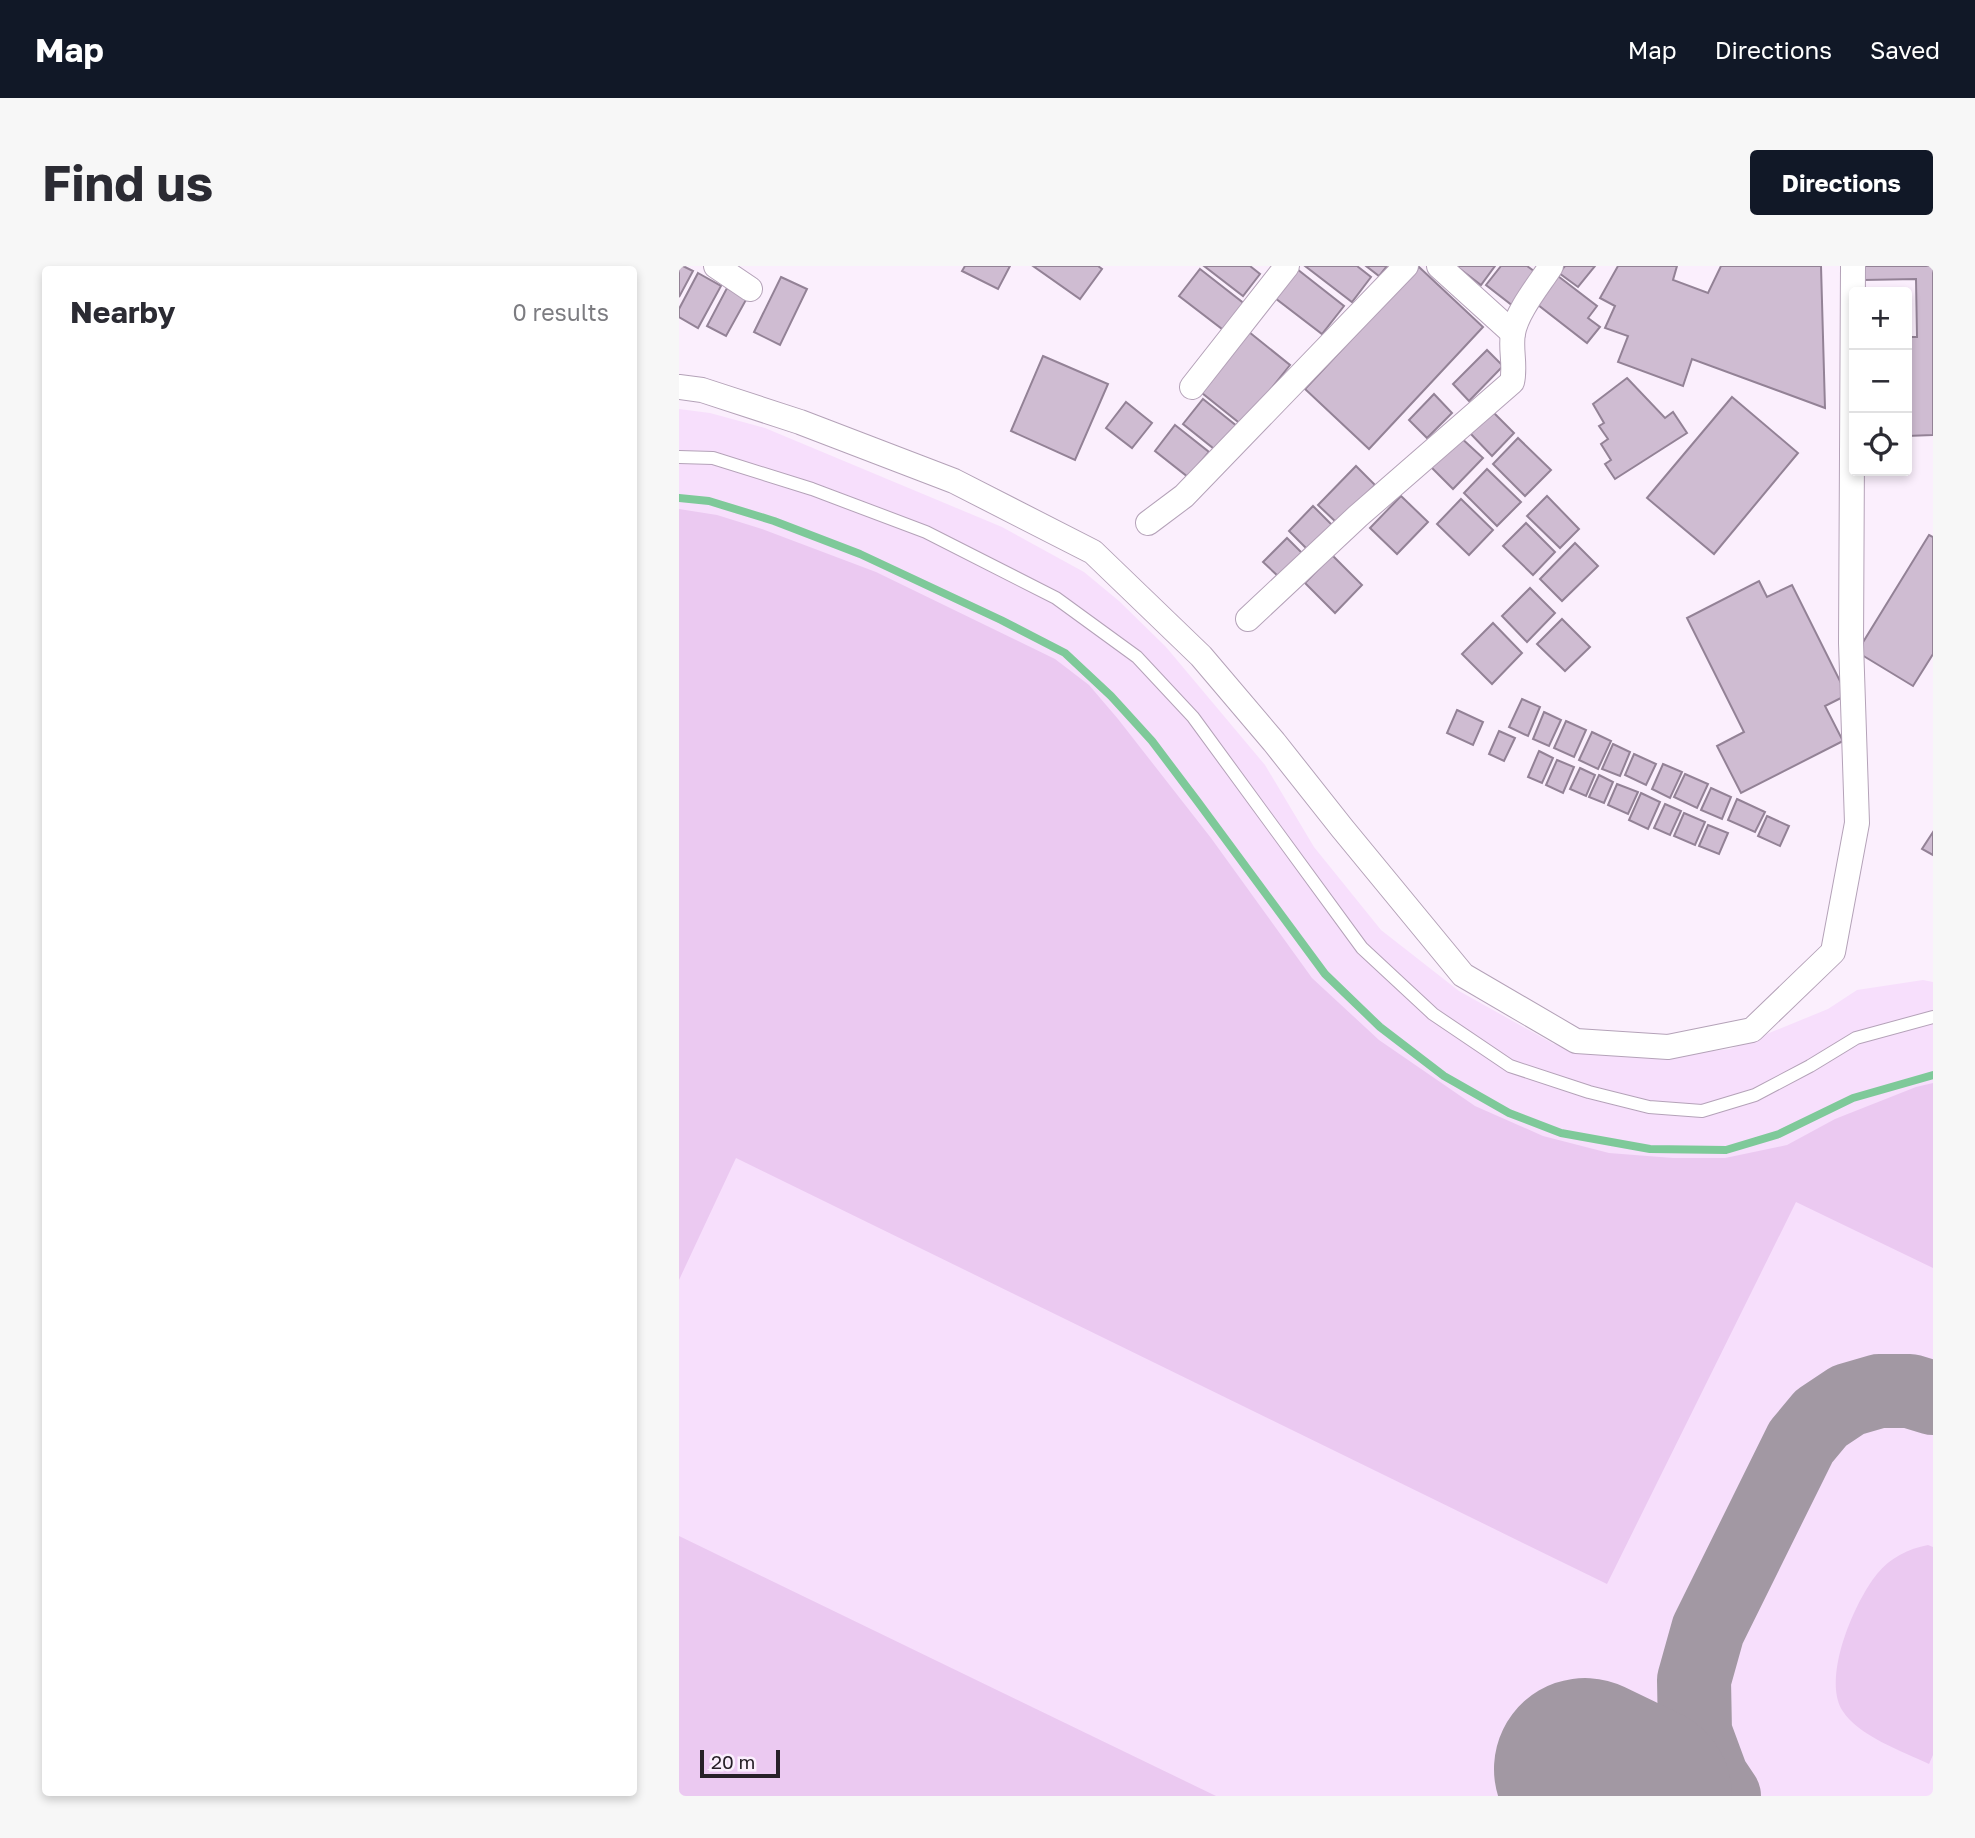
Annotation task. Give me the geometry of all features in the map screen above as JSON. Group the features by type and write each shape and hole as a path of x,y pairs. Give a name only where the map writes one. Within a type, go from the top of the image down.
{"street":[{"path":"716,266 750,289"},
{"path":"1192,387 1287,266"},
{"path":"1148,523 1184,496 1406,266"},
{"path":"1439,266 1513,333"},
{"path":"679,387 702,390 787,418 954,481 1093,552 1201,656 1463,975 1576,1041 1668,1046 1752,1030 1833,952 1857,823 1851,643 1853,266"},
{"path":"1248,619 1358,516 1512,382 1513,333 1523,309 1550,267"}],"lane":[{"path":"679,457 713,458 812,489 926,532 1056,598 1137,657 1193,717 1362,948 1433,1014 1510,1066 1649,1107 1702,1111 1755,1095 1856,1038 1933,1017"}],"shaded area":[{"path":"679,409 710,413 765,428 1002,527 1084,572 1119,601 1166,647 1265,765 1314,847 1381,930 1459,991 1554,1044 1651,1058 1730,1049 1828,1009 1857,990 1923,980 1933,982 1933,1796 679,1796"},
{"path":"679,509 717,515 762,529 876,572 1055,659 1089,685 1118,719 1211,838 1312,978 1379,1040 1475,1106 1543,1136 1609,1153 1673,1158 1725,1158 1787,1145 1835,1119 1916,1087 1933,1083 1933,1268 1796,1202 1607,1584 736,1158 679,1280"},
{"path":"679,1536 1216,1796 679,1796"},
{"path":"1928,1545 1933,1547 1933,1755 1929,1764 1881,1742 1849,1719 1837,1696 1836,1678 1844,1639 1868,1586 1894,1558"}],"building":[{"path":"679,266 693,271 679,297"},
{"path":"965,266 1010,266 998,289 962,271"},
{"path":"1033,266 1098,266 1102,269 1080,299"},
{"path":"1204,266 1250,266 1260,274 1243,296"},
{"path":"1305,266 1357,266 1371,277 1352,302"},
{"path":"1366,266 1387,266 1379,276"},
{"path":"1456,266 1495,266 1481,285"},
{"path":"1501,266 1527,266 1538,274 1513,306 1486,285"},
{"path":"1565,266 1595,266 1578,287 1559,273"},
{"path":"1618,266 1677,266 1673,280 1708,293 1721,266 1821,266 1825,408 1692,359 1683,386 1618,362 1628,336 1605,328 1615,306 1600,298"},
{"path":"1864,266 1933,266 1933,435 1912,436 1912,337 1917,337 1916,279 1864,280"},
{"path":"1419,267 1483,327 1369,449 1305,389"},
{"path":"1200,269 1246,305 1226,332 1179,296"},
{"path":"1297,269 1344,306 1322,334 1275,298"},
{"path":"698,273 721,286 698,328 679,317 679,309"},
{"path":"1554,273 1597,306 1588,318 1600,327 1587,343 1533,301"},
{"path":"781,277 807,289 780,345 754,332"},
{"path":"727,288 747,298 726,336 707,326"},
{"path":"1249,332 1290,365 1242,425 1202,393"},
{"path":"1487,350 1503,366 1469,401 1453,384"},
{"path":"1043,356 1108,384 1075,460 1011,431"},
{"path":"1627,378 1665,418 1673,412 1687,433 1615,479 1605,464 1611,460 1601,444 1608,439 1599,426 1604,423 1593,404"},
{"path":"1434,394 1452,413 1427,438 1409,420"},
{"path":"1732,397 1798,453 1714,554 1647,498"},
{"path":"1203,399 1238,427 1218,452 1183,424"},
{"path":"1126,402 1152,423 1132,448 1106,428"},
{"path":"1490,409 1514,433 1492,456 1468,431"},
{"path":"1175,425 1209,452 1188,477 1155,451"},
{"path":"1458,435 1483,458 1453,489 1429,465"},
{"path":"1518,438 1551,470 1525,496 1493,464"},
{"path":"1356,466 1375,485 1337,523 1318,505"},
{"path":"1487,469 1521,502 1497,526 1464,493"},
{"path":"1401,496 1428,522 1397,554 1370,528"},
{"path":"1547,496 1579,529 1560,548 1527,516"},
{"path":"1461,499 1493,530 1469,555 1437,524"},
{"path":"1313,506 1334,527 1310,552 1289,531"},
{"path":"1526,523 1555,552 1533,575 1503,546"},
{"path":"1929,535 1933,537 1933,654 1913,686 1857,652"},
{"path":"1287,538 1303,554 1280,578 1263,562"},
{"path":"1575,543 1598,566 1562,601 1540,579"},
{"path":"1332,555 1362,585 1335,613 1305,583"},
{"path":"1759,581 1767,597 1792,585 1847,695 1825,706 1843,741 1741,793 1717,746 1744,732 1687,618"},
{"path":"1530,588 1555,613 1527,642 1502,616"},
{"path":"1562,619 1590,647 1565,671 1537,644"},
{"path":"1493,623 1522,653 1492,684 1462,654"},
{"path":"1522,699 1540,707 1528,736 1509,727"},
{"path":"1457,710 1483,722 1473,745 1447,733"},
{"path":"1544,712 1561,720 1549,746 1533,739"},
{"path":"1566,721 1586,730 1574,757 1554,748"},
{"path":"1499,731 1515,738 1504,761 1489,754"},
{"path":"1592,732 1611,741 1598,769 1579,760"},
{"path":"1613,744 1630,752 1620,776 1602,769"},
{"path":"1539,751 1553,758 1542,783 1528,777"},
{"path":"1634,754 1656,764 1646,785 1625,775"},
{"path":"1557,760 1574,767 1563,793 1546,785"},
{"path":"1663,764 1682,772 1670,798 1652,789"},
{"path":"1580,768 1595,775 1586,796 1570,789"},
{"path":"1685,774 1708,784 1697,808 1674,797"},
{"path":"1599,775 1613,782 1604,803 1589,797"},
{"path":"1617,784 1638,792 1628,814 1608,805"},
{"path":"1711,788 1731,797 1722,819 1701,810"},
{"path":"1641,793 1660,802 1648,829 1629,820"},
{"path":"1737,799 1765,812 1755,832 1728,820"},
{"path":"1665,804 1681,811 1670,835 1654,828"},
{"path":"1684,813 1705,822 1695,845 1674,836"},
{"path":"1767,816 1789,826 1780,846 1758,836"},
{"path":"1708,825 1728,833 1719,854 1699,846"},
{"path":"1933,832 1933,855 1922,849"}],"waterway":[{"path":"679,498 709,501 774,521 860,554 1065,653 1111,696 1152,741 1325,974 1380,1027 1444,1076 1509,1113 1561,1133 1650,1149 1726,1150 1779,1134 1853,1098 1933,1075"}],"taxiway":[{"path":"1724,1796 1712,1778 1695,1732 1694,1680 1708,1630 1801,1442 1821,1418 1848,1400 1879,1391 1910,1391 1933,1398"}],"runway":[{"path":"1585,1769 1641,1796"}]}
